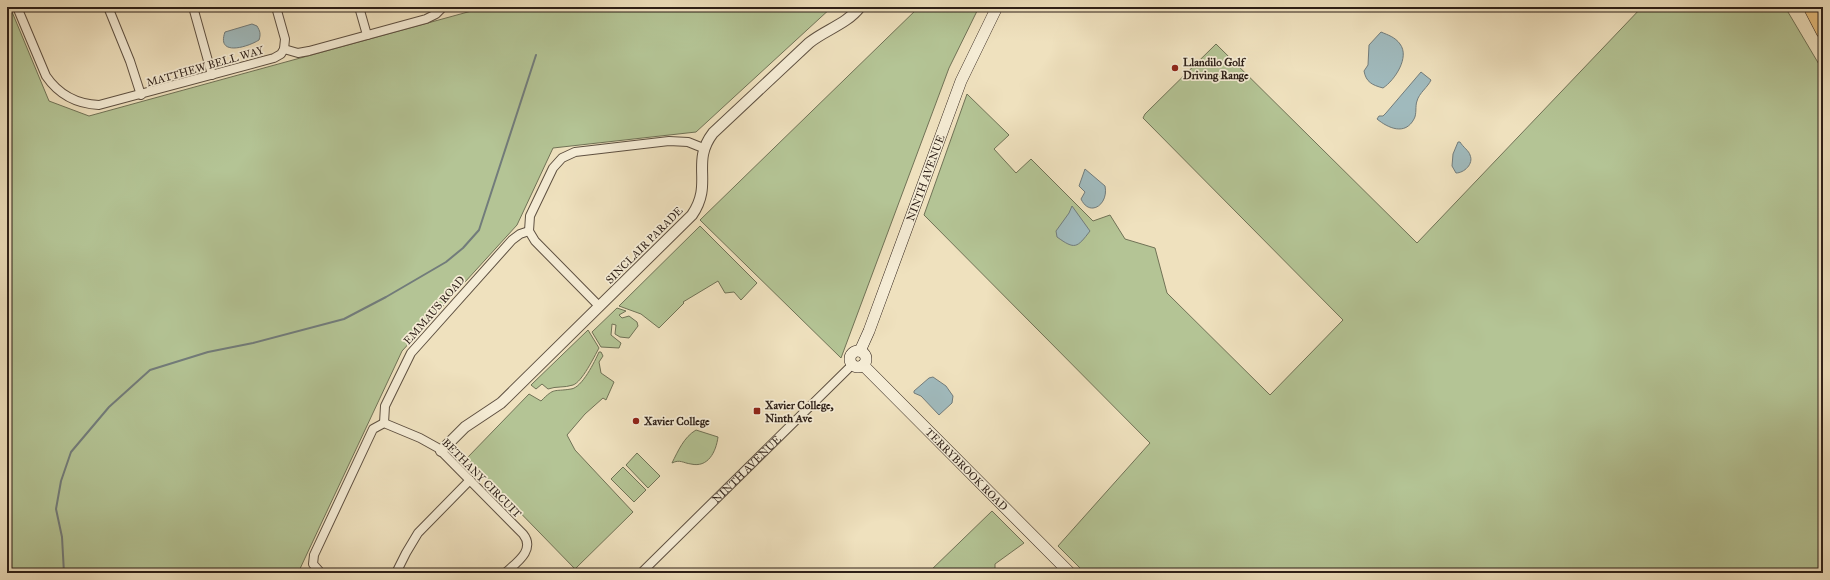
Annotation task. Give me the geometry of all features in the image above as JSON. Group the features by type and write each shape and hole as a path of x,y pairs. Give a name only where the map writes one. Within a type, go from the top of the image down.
{"highway":[{"path":"1810,7 1823,32"}],"main road":[{"name":"NINTH AVENUE","path":"858,365 850,360 851,355 860,351 869,331 961,81 997,7"},
{"name":"TERRYBROOK ROAD","path":"858,365 1070,573"}],"street":[{"name":"MATTHEW BELL WAY","path":"17,7 46,76 51,84 62,94 80,103 99,105 141,95 274,58 281,54 284,49"},
{"path":"108,7 130,61 141,95"},
{"path":"193,7 212,75"},
{"path":"276,7 285,39 284,49 292,52 303,53 426,19 436,14 443,7"},
{"path":"359,7 366,35"},
{"path":"449,7 460,7"},
{"name":"SINCLAIR PARADE","path":"441,451 465,427 501,403 684,222 697,207 702,193 701,162 703,148 713,133 809,43 827,30 850,18 860,7"},
{"path":"599,306 535,241 529,231 530,216 549,174 557,163 575,152 669,141 688,142 703,148"},
{"name":"EMMAUS ROAD","path":"384,423 384,406 411,353 512,240 520,234 529,231"},
{"name":"NINTH AVENUE","path":"641,573 858,365"},
{"path":"316,572 313,561 316,549 374,429 384,423"},
{"name":"BETHANY CIRCUIT","path":"384,423 420,438 441,451 527,540 528,546 526,552 505,573"},
{"path":"396,573 418,533 470,480"}],"green space":[{"path":"7,7 10,7 49,101 89,116 486,7 832,7 696,132 553,148 517,225 402,351 298,573 7,573"},
{"path":"919,7 979,7 949,68 841,358 700,220"},
{"path":"1642,7 1785,7 1823,71 1823,573 1085,573 1058,546 1150,443 924,215 967,94 1009,135 994,149 1016,173 1031,159 1093,221 1110,215 1125,239 1155,248 1167,293 1270,395 1343,320 1143,118 1145,114 1216,44 1417,243"},
{"path":"700,226 757,283 741,300 734,292 725,293 718,281 683,302 684,303 659,328 641,314 619,306"},
{"path":"617,308 626,311 619,315 622,318 629,316 637,322 638,326 629,338 620,337 615,334 616,325 612,324 611,335 621,343 619,348 601,347 592,332"},
{"path":"588,330 599,348 588,369 576,383 570,386 548,389 542,384 536,389 531,385"},
{"path":"599,352 601,352 603,356 599,362 601,373 614,382 606,400 603,398 585,414 567,435 575,450 633,512 575,569 467,458 529,394 541,401 552,392 571,389 579,384 588,374"},
{"path":"696,430 718,437 717,443 710,458 702,464 697,465 679,461 672,463 685,440"},
{"path":"637,453 660,476 648,488 626,465"},
{"path":"623,467 646,490 634,502 611,479"},
{"path":"992,511 1024,543 995,564 995,573 928,573"}],"water":[{"path":"252,24 257,26 259,29 259,40 241,47 234,48 225,45 223,40 225,32"},
{"path":"1381,32 1391,36 1403,49 1400,68 1392,80 1383,88 1370,82 1366,78 1364,71 1368,65 1369,45"},
{"path":"1421,72 1431,80 1418,98 1415,117 1410,124 1401,129 1396,129 1377,119 1379,116 1383,116 1386,113"},
{"path":"1458,142 1460,142 1470,155 1471,162 1465,170 1456,173 1452,166 1453,154"},
{"path":"1085,169 1105,186 1105,193 1102,203 1094,208 1089,208 1081,199 1085,192 1079,186"},
{"path":"1072,206 1090,231 1079,244 1075,245 1068,244 1057,237 1056,231 1069,213"},
{"path":"933,377 946,386 953,396 952,403 939,415 921,396 914,393 914,391 929,378"}],"waterway":[{"path":"64,573 62,537 56,509 61,481 71,452 109,407 150,370 208,352 253,343 344,319 386,297 446,262 463,248 479,230 536,55"}],"place":[{"name":"Llandilo Golf Driving Range","path":"1175,68"},
{"name":"Xavier College, Ninth Ave","path":"757,411"},
{"name":"Xavier College","path":"636,421"}]}
